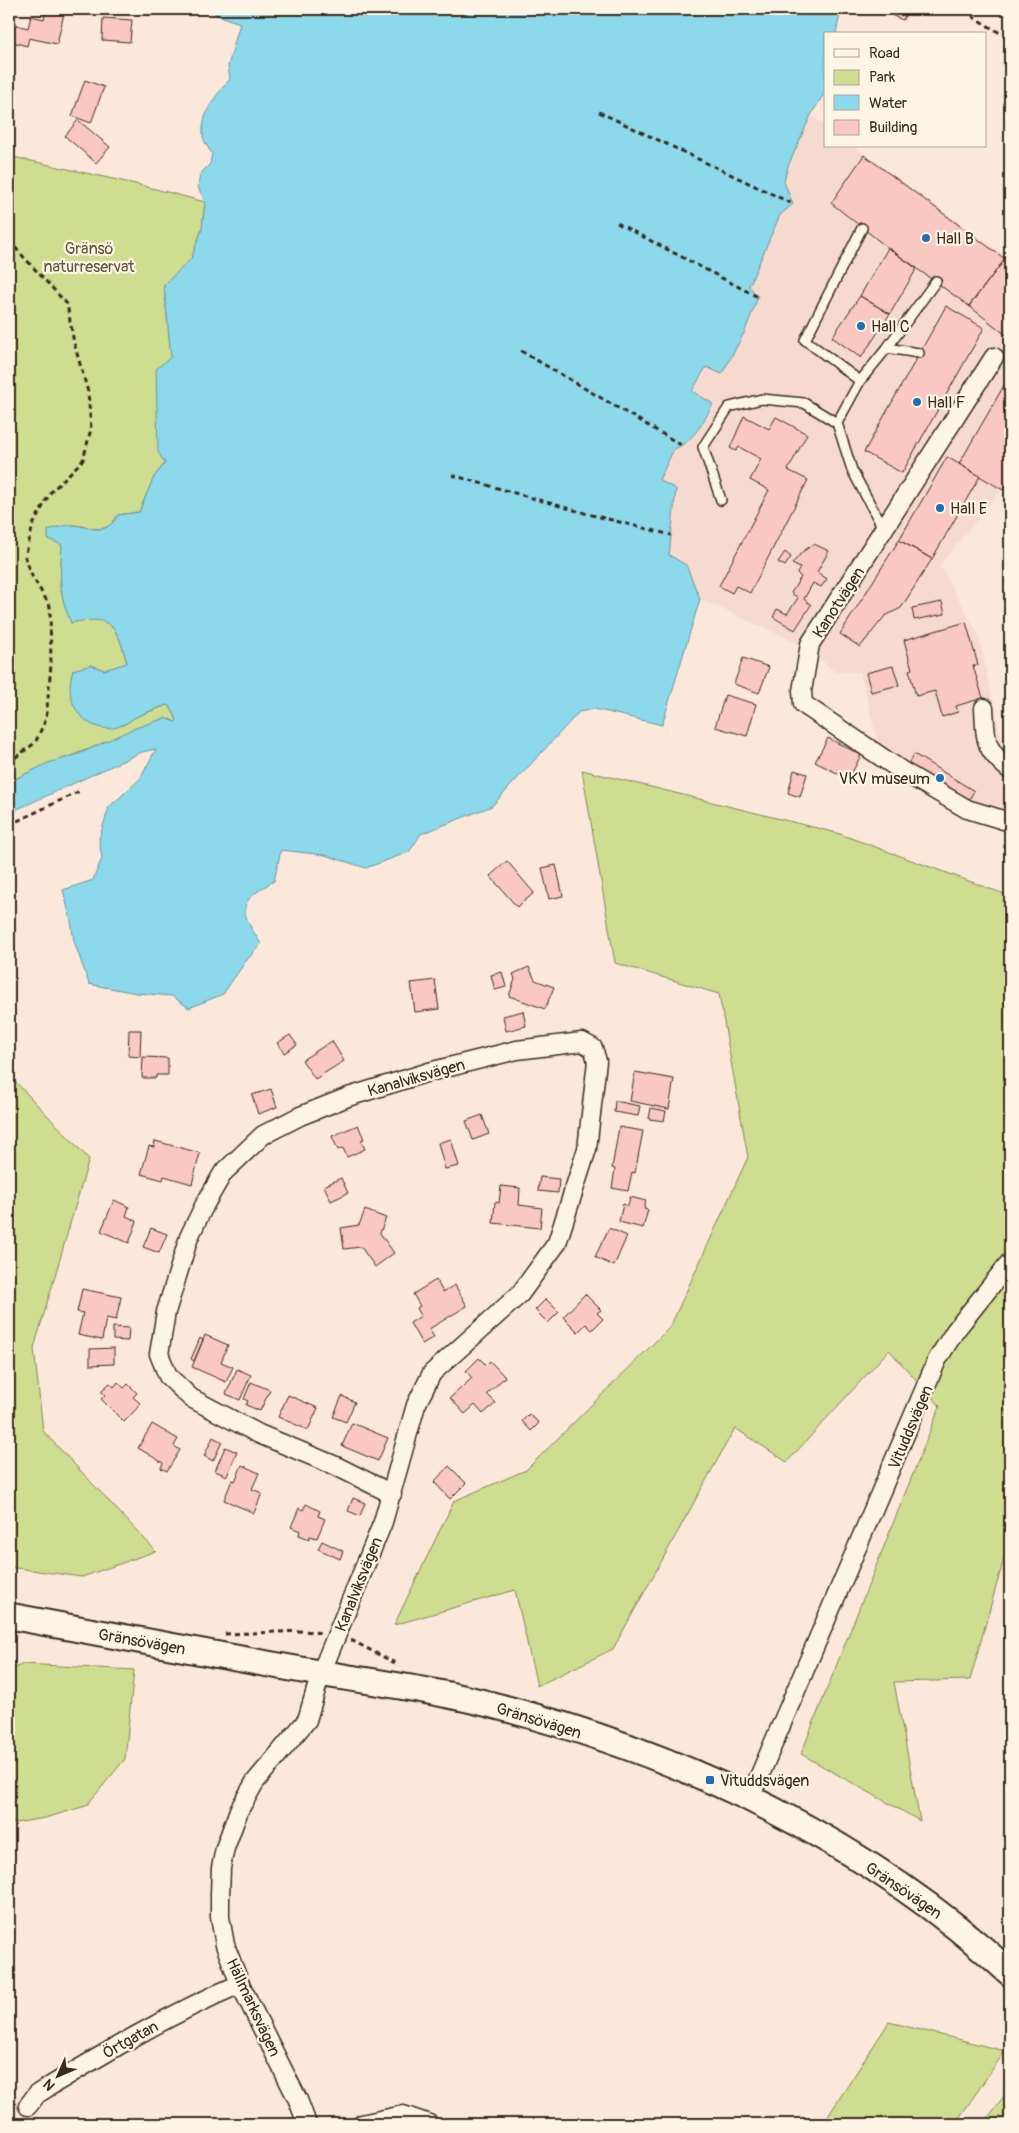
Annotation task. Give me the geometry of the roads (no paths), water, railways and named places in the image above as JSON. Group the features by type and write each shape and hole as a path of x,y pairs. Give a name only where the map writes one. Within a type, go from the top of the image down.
{"street":[{"name":"Kanotvägen","path":"994,357 810,644 802,691 803,704 902,771 966,809 1010,822"},
{"path":"984,708 986,743 1010,770"},
{"name":"Kanalviksvägen","path":"321,1673 383,1522 392,1494 416,1405 432,1373 520,1294 557,1243 587,1149 594,1102 597,1061 593,1048 582,1042 517,1050 429,1072 348,1097 300,1116 263,1135 223,1173 189,1237 166,1312 159,1354 168,1376 191,1398 259,1434 336,1466 392,1494"},
{"name":"Vituddsvägen","path":"750,1798 937,1360 955,1331 1010,1262"},
{"name":"Gränsövägen","path":"9,1616 321,1673 386,1683 499,1707 678,1765 750,1798 842,1849 939,1912 1010,1973"},
{"name":"Hällmarksvägen","path":"307,2124 298,2100 240,1984 226,1945 220,1917 221,1868 225,1848 239,1810 255,1782 307,1720 321,1673"},
{"name":"Örtgatan","path":"28,2106 37,2094 122,2043 211,1996 240,1984"},
{"path":"362,2124 403,2115 429,2124"}],"lane":[{"path":"860,381 805,340 862,228"},
{"path":"837,423 860,381 888,348 936,281"},
{"path":"888,348 919,353"},
{"path":"721,500 702,447 729,407 762,399 804,403 837,423 852,470 884,530"}],"water":[{"path":"212,9 841,9 836,32 824,32 824,94 811,115 788,166 784,182 793,204 780,215 749,286 758,297 745,331 722,374 706,367 692,391 713,404 702,424 692,436 681,446 674,449 659,480 676,489 669,555 686,565 700,599 662,725 595,709 579,712 492,806 421,834 409,852 366,868 325,855 281,850 274,881 253,895 247,901 245,908 248,922 261,944 246,961 223,994 189,1008 172,996 136,993 89,984 74,941 63,890 93,880 102,858 99,839 109,807 140,779 156,749 142,752 9,813 9,782 48,763 79,754 130,730 165,718 175,722 177,720 170,706 167,705 138,716 118,727 104,728 86,721 77,711 72,701 70,690 73,670 91,665 104,670 127,663 120,640 111,626 96,620 71,623 62,593 62,545 48,539 48,530 72,525 93,529 104,528 113,522 118,515 139,512 154,477 165,463 158,452 156,369 171,357 164,285 191,259 202,229 205,202 198,187 200,174 210,164 212,154 203,136 204,119 211,105 230,79 228,66 240,23 216,15"}],"place":[{"name":"Hall B","path":"926,238"},
{"name":"Hall C","path":"861,326"},
{"name":"Hall F","path":"917,402"},
{"name":"Hall E","path":"940,508"},
{"name":"VKV museum","path":"940,778"},
{"name":"Vituddsvägen","path":"710,1780"}],"park label":[{"name":"Gränsö naturreservat","path":"89,257"}]}
